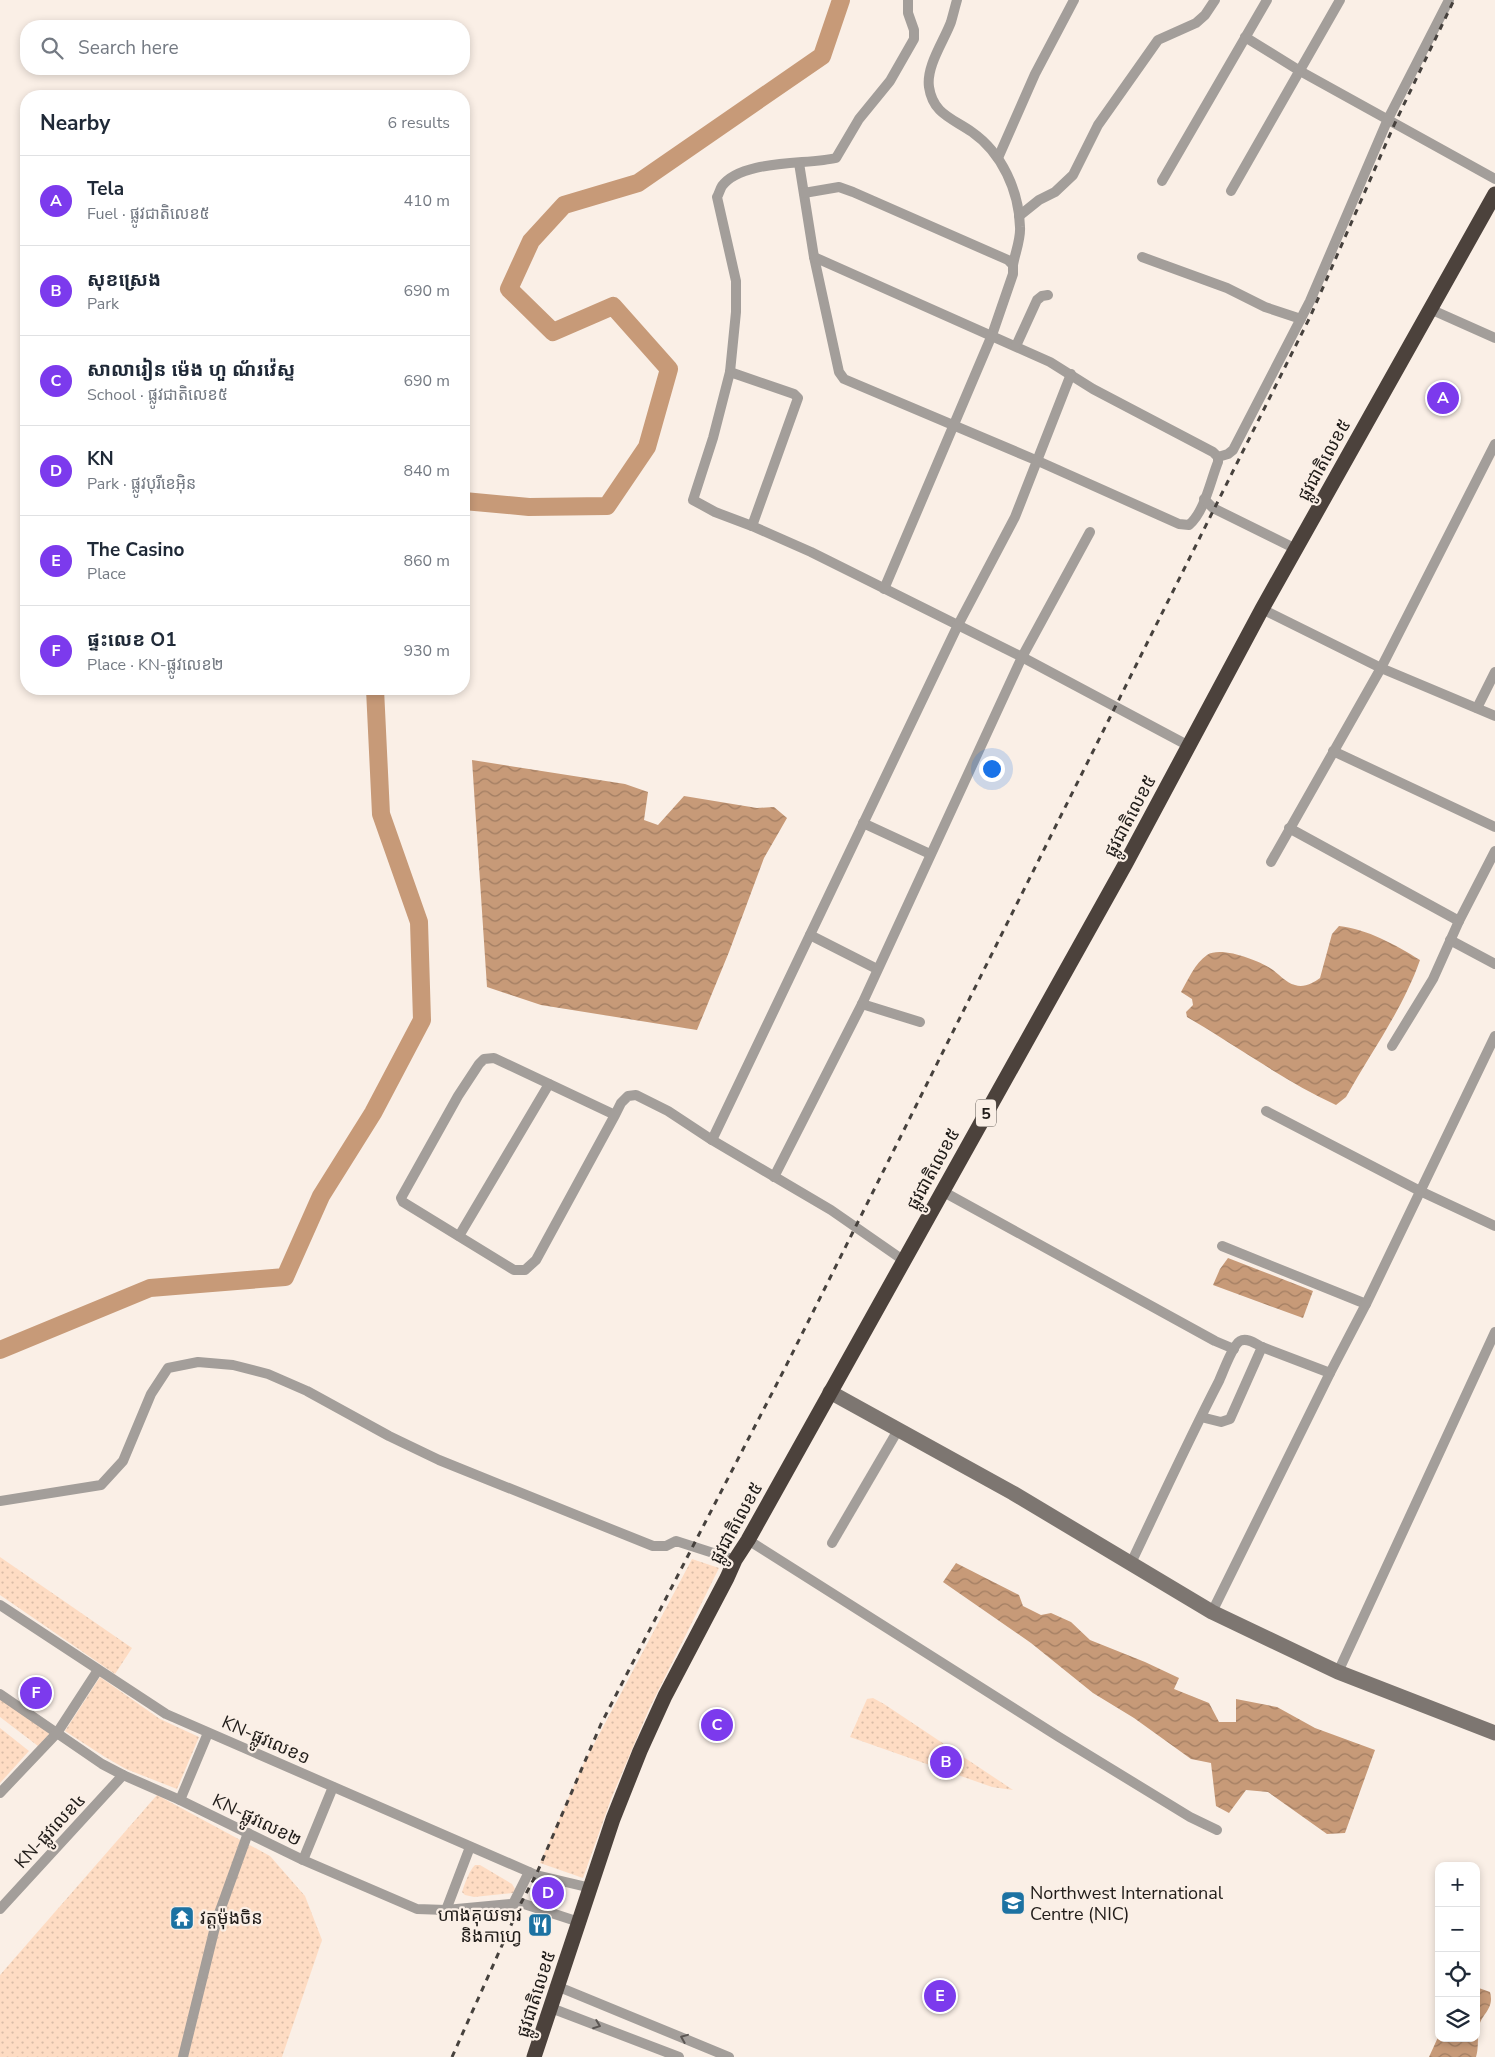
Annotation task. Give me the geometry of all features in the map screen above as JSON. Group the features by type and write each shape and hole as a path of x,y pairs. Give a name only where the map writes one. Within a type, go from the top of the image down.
{"highway":[{"name":"ផ្លូវជាតិលេខ៥","path":"534,2057 559,1987 613,1820 654,1720 735,1560 748,1540 1126,863 1262,609 1495,194"}],"street":[{"path":"908,0 908,13 914,30 914,39 890,81 859,119 836,158 774,164 745,171 722,186 717,197 736,281 736,312 730,372 713,438 693,500 715,512 811,552 1022,657 1189,746"},
{"path":"884,589 992,335 1013,274 1020,229 1011,180 998,158 973,132 950,119 935,106 929,86 932,66 951,21 957,0"},
{"path":"998,158 1036,74 1074,0"},
{"path":"1019,216 1039,200 1056,192 1073,175 1098,125 1158,40 1196,22 1205,15 1215,0"},
{"path":"1162,181 1267,0"},
{"path":"1231,191 1340,0"},
{"path":"1218,457 1228,454 1233,450 1301,319 1336,245 1388,119 1449,0"},
{"path":"1245,37 1300,71 1495,179"},
{"path":"799,162 814,257 839,372 844,379 1038,461 1179,524 1189,525 1195,520 1218,462 1218,457 1213,452 1016,346 814,257"},
{"path":"804,193 839,187 1008,260 1013,265"},
{"path":"1142,257 1227,288 1265,307 1301,319"},
{"path":"1016,346 1037,300 1042,296 1048,296"},
{"path":"1430,309 1495,338"},
{"path":"730,372 794,394 798,398 752,526"},
{"path":"712,1140 958,625 1014,517 1038,461 1071,374"},
{"path":"1271,862 1381,668 1495,444"},
{"path":"1204,500 1213,508 1296,549"},
{"path":"774,1177 862,1004 1022,657 1090,532"},
{"path":"1262,609 1381,668 1495,716"},
{"path":"1477,708 1495,672"},
{"path":"1333,751 1495,827"},
{"path":"864,823 930,854"},
{"path":"1289,828 1459,921"},
{"path":"1392,1046 1433,979 1459,921 1495,851"},
{"path":"810,935 877,969"},
{"path":"1450,940 1495,964"},
{"path":"862,1004 920,1022"},
{"path":"1212,1612 1366,1304 1495,1036"},
{"path":"615,1115 494,1058 484,1059 458,1096 401,1198 406,1206 514,1270 519,1271 531,1266 568,1204 615,1115 621,1103 628,1096 636,1095 668,1111 712,1140 831,1210 903,1260"},
{"path":"459,1236 549,1084"},
{"path":"1266,1111 1495,1226"},
{"path":"942,1191 1215,1341 1234,1349"},
{"path":"1222,1246 1366,1304"},
{"path":"1338,1672 1495,1332"},
{"path":"1131,1563 1239,1341 1244,1340 1330,1373"},
{"path":"1201,1417 1221,1422 1230,1418 1262,1347"},
{"path":"0,1501 101,1485 123,1461 151,1394 168,1368 198,1362 233,1365 268,1374 307,1390 389,1436 439,1460 653,1546 666,1546 676,1541 735,1560"},
{"path":"830,1392 1013,1493 1212,1612 1338,1672 1495,1733"},
{"path":"832,1543 898,1430"},
{"path":"748,1540 1059,1737 1190,1817 1217,1830"},
{"name":"KN-ផ្លូវលេខ១","path":"0,1605 166,1714 532,1873 590,1888"},
{"path":"0,1793 57,1732 98,1670"},
{"name":"KN-ផ្លូវលេខ២","path":"0,1694 102,1764 303,1860 418,1909 446,1910 517,1903"},
{"path":"180,1800 208,1733"},
{"name":"KN-ផ្លូវលេខ៤","path":"0,1909 123,1774"},
{"path":"303,1860 333,1787"},
{"path":"183,2057 217,1919 248,1833"},
{"path":"446,1910 470,1847"},
{"path":"532,1873 517,1903 579,1922"},
{"path":"559,1987 730,2057"},
{"path":"551,2008 679,2057"}],"shaded area":[{"path":"0,1557 132,1648 115,1674 0,1595"},
{"path":"692,1559 719,1568 649,1709 611,1799 583,1878 540,1863 583,1765"},
{"path":"100,1677 160,1719 199,1737 177,1789 126,1769 65,1731"},
{"path":"0,1697 51,1732 38,1746 0,1717"},
{"path":"873,1698 1013,1790 992,1787 850,1737 867,1699"},
{"path":"0,1728 29,1751 0,1783"},
{"name":"វត្តម៉ុងចិន","path":"157,1795 270,1856 305,1896 322,1940 282,2057 0,2057 0,1975"},
{"path":"475,1865 480,1865 512,1884 515,1889 513,1893 474,1897 465,1895 462,1892 469,1874"}],"water":[{"path":"472,760 625,784 648,792 644,820 658,825 684,796 757,808 774,807 787,818 764,858 729,952 697,1030 541,1005 487,987"},
{"path":"1339,926 1371,934 1420,960 1405,996 1386,1030 1346,1097 1336,1105 1279,1074 1187,1017 1186,1012 1193,1005 1192,999 1181,992 1192,972 1203,958 1213,953 1221,952 1257,961 1292,984 1302,986 1311,983 1320,978 1332,934"},
{"path":"1228,1258 1313,1291 1303,1318 1213,1285 1220,1269"},
{"path":"956,1563 1019,1595 1023,1606 1041,1615 1051,1613 1071,1622 1090,1640 1179,1678 1174,1689 1209,1703 1219,1722 1236,1722 1236,1699 1277,1707 1315,1728 1375,1750 1345,1833 1327,1834 1268,1792 1246,1790 1229,1813 1216,1806 1211,1763 1191,1759 1134,1718 1093,1693 1031,1643 943,1582"},
{"path":"1480,1988 1490,1992 1491,1998 1489,2008 1480,2023"},
{"path":"1436,2042 1477,2042 1476,2057 1429,2057"}],"waterway":[{"path":"470,502 529,507 607,506 647,447 669,369 613,306 553,332 509,289 531,241 564,205 638,183 822,56 841,0"},
{"path":"0,1350 150,1288 285,1277 321,1196 373,1113 422,1020 419,922 381,814 375,695"}],"railway":[{"path":"452,2057 521,1903 536,1875 601,1724 785,1368 1310,317 1395,123 1454,0"}],"place":[{"name":"Tela","path":"1443,398"},
{"name":"ផ្ទះលេខ O1","path":"36,1693"},
{"name":"សាលារៀន ម៉េង ហួ ណ័រវ៉េស្ទ","path":"717,1725"},
{"name":"សុខស្រេង","path":"946,1762"},
{"name":"KN","path":"548,1893"},
{"name":"Northwest International Centre (NIC)","path":"1013,1903"},
{"name":"វត្តម៉ុងចិន","path":"182,1918"},
{"name":"ហាងគុយទាវ និងកាហ្វេ","path":"540,1925"},
{"name":"The Casino","path":"940,1996"}]}
